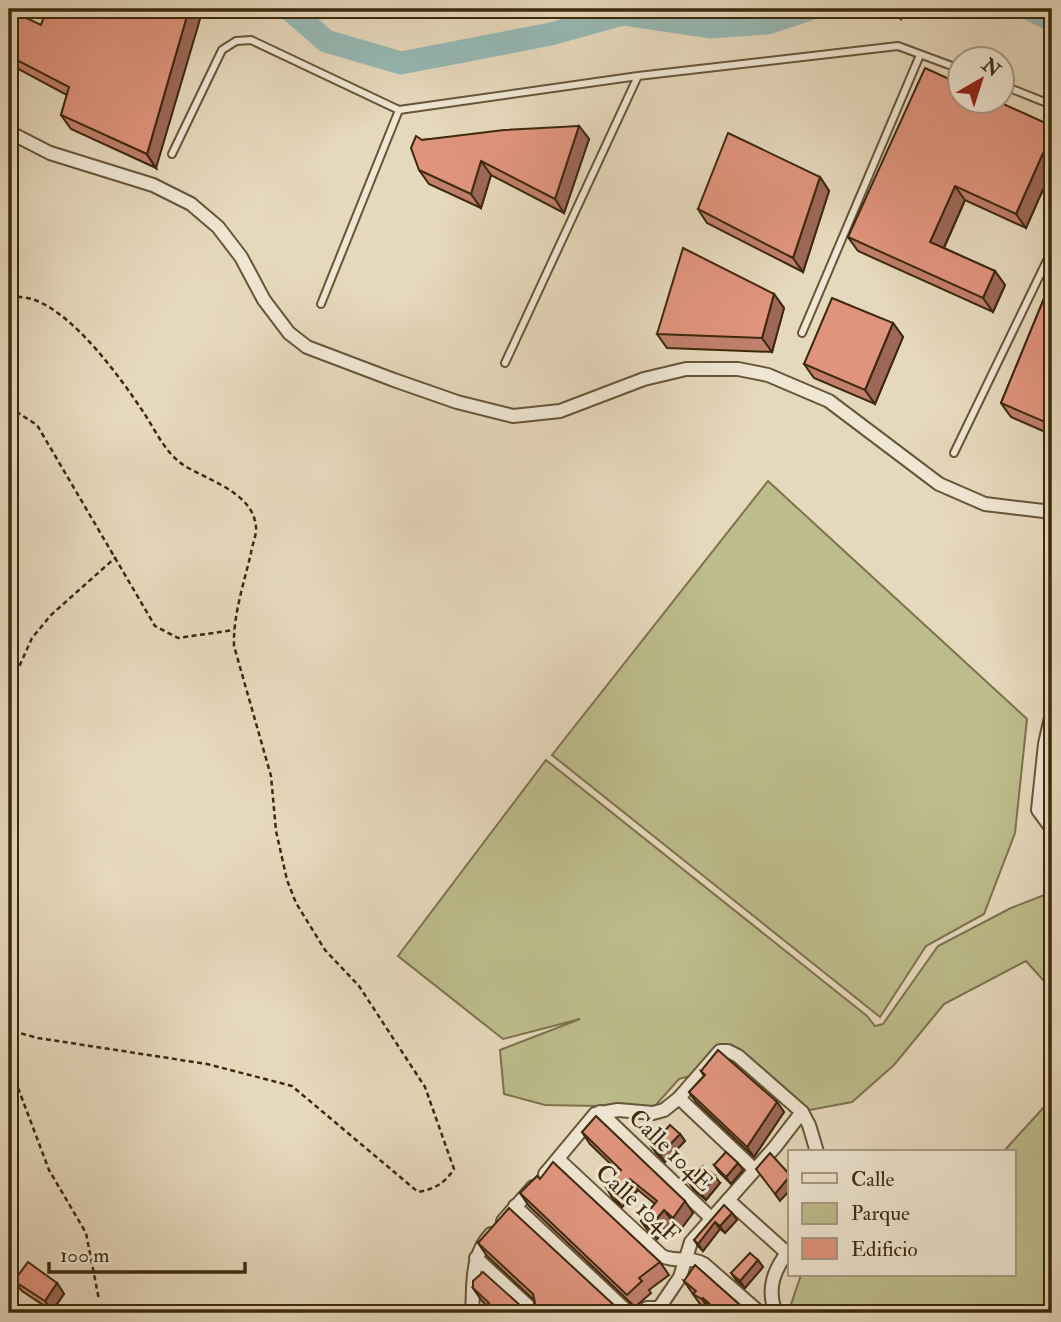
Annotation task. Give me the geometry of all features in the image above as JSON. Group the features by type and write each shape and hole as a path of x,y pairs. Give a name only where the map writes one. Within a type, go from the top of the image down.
{"street":[{"path":"9,132 50,153 153,185 191,204 218,227 241,257 264,300 289,333 307,347 394,380 457,402 513,416 560,411 644,379 686,369 748,371 768,375 829,401 939,484 985,504 1052,512"},
{"path":"1052,713 1045,744 1038,810 1052,829"},
{"path":"472,1313 476,1258 480,1246 558,1160 584,1126 600,1112 618,1110 653,1113 664,1110 679,1098 720,1051 728,1051 738,1056 802,1112 816,1150"},
{"name":"Calle 104E","path":"679,1098 754,1169 802,1112"},
{"name":"Calle 104E","path":"600,1112 712,1219"},
{"name":"Calle 104F","path":"558,1160 663,1256 672,1261 685,1258 704,1264 760,1313"},
{"path":"653,1311 680,1277 691,1242 754,1169"},
{"name":"Calle 104E","path":"728,1200 788,1251"},
{"path":"515,1206 629,1313"},
{"path":"776,1313 771,1295 772,1277 788,1251"},
{"path":"476,1258 536,1313"}],"lane":[{"path":"172,154 222,51 236,41 251,40 399,110 638,76 898,46 946,64"},
{"path":"802,333 920,55"},
{"path":"505,363 638,76"},
{"path":"1016,91 1052,105"},
{"path":"321,304 399,110"},
{"path":"954,453 1052,250"}],"path":[{"path":"9,296 32,299 51,307 67,321 106,360 169,452 182,464 221,483 248,506 256,526 234,630 234,646 271,776 276,831 292,892 325,950 359,986 425,1087 454,1169 447,1180 431,1189 418,1192 292,1086 207,1064 38,1038 9,1030"},
{"path":"9,407 37,425 155,626 178,638 234,630"},
{"path":"9,689 32,638 51,615 116,557"},
{"path":"9,1064 49,1170 86,1233 99,1300"}],"green space":[{"path":"768,481 1027,719 1015,833 984,914 926,946 880,1017 552,755"},
{"path":"546,760 867,1016 875,1026 883,1024 938,946 1011,908 1052,892 1052,990 1026,961 944,1004 894,1065 852,1102 810,1110 753,1071 712,1070 679,1079 654,1107 545,1105 504,1094 500,1050 580,1019 503,1039 398,956"},
{"path":"1052,1070 1052,1313 788,1313 801,1276 1016,1276 1016,1150 1005,1150 1045,1106"}],"building":[{"path":"47,9 189,9 147,154 61,115 69,87 9,56 11,11 41,25"},
{"path":"925,68 946,78 946,116 1016,116 1016,110 1052,126 1052,133 1016,214 955,186 930,242 995,271 983,298 848,237"},
{"path":"579,126 555,199 481,161 471,194 419,170 411,148 416,136 422,140 504,130"},
{"path":"728,133 820,177 793,258 698,209"},
{"path":"683,248 774,294 762,338 657,334"},
{"path":"1052,279 1052,425 1001,403"},
{"path":"832,298 893,323 865,390 804,364"},
{"path":"718,1050 777,1102 747,1147 689,1092 705,1075 701,1071"},
{"path":"596,1116 685,1201 673,1218 664,1210 649,1228 641,1221 657,1201 630,1179 614,1196 606,1187 621,1170 582,1132"},
{"path":"670,1125 680,1134 660,1155 651,1146"},
{"path":"726,1152 738,1163 726,1177 714,1165"},
{"path":"770,1153 788,1173 788,1178 775,1194 756,1169"},
{"path":"553,1162 660,1262 639,1278 642,1281 627,1295 520,1193 537,1176 540,1179"},
{"path":"703,1166 715,1176 701,1193 689,1183"},
{"path":"724,1205 732,1213 720,1226 715,1222 698,1244 694,1240"},
{"path":"509,1208 616,1307 608,1313 479,1313 489,1303 473,1288 473,1281 483,1272 522,1307 530,1308 535,1303 533,1294 478,1243"},
{"path":"750,1253 758,1260 740,1281 731,1273"},
{"path":"28,1262 57,1283 45,1301 14,1281"},
{"path":"695,1265 749,1313 720,1313 703,1298 693,1294 696,1291 684,1281"}],"waterway":[{"path":"289,9 326,41 401,63 551,34 623,14 710,27 767,23 810,9"},
{"path":"1029,9 1052,20"}]}
